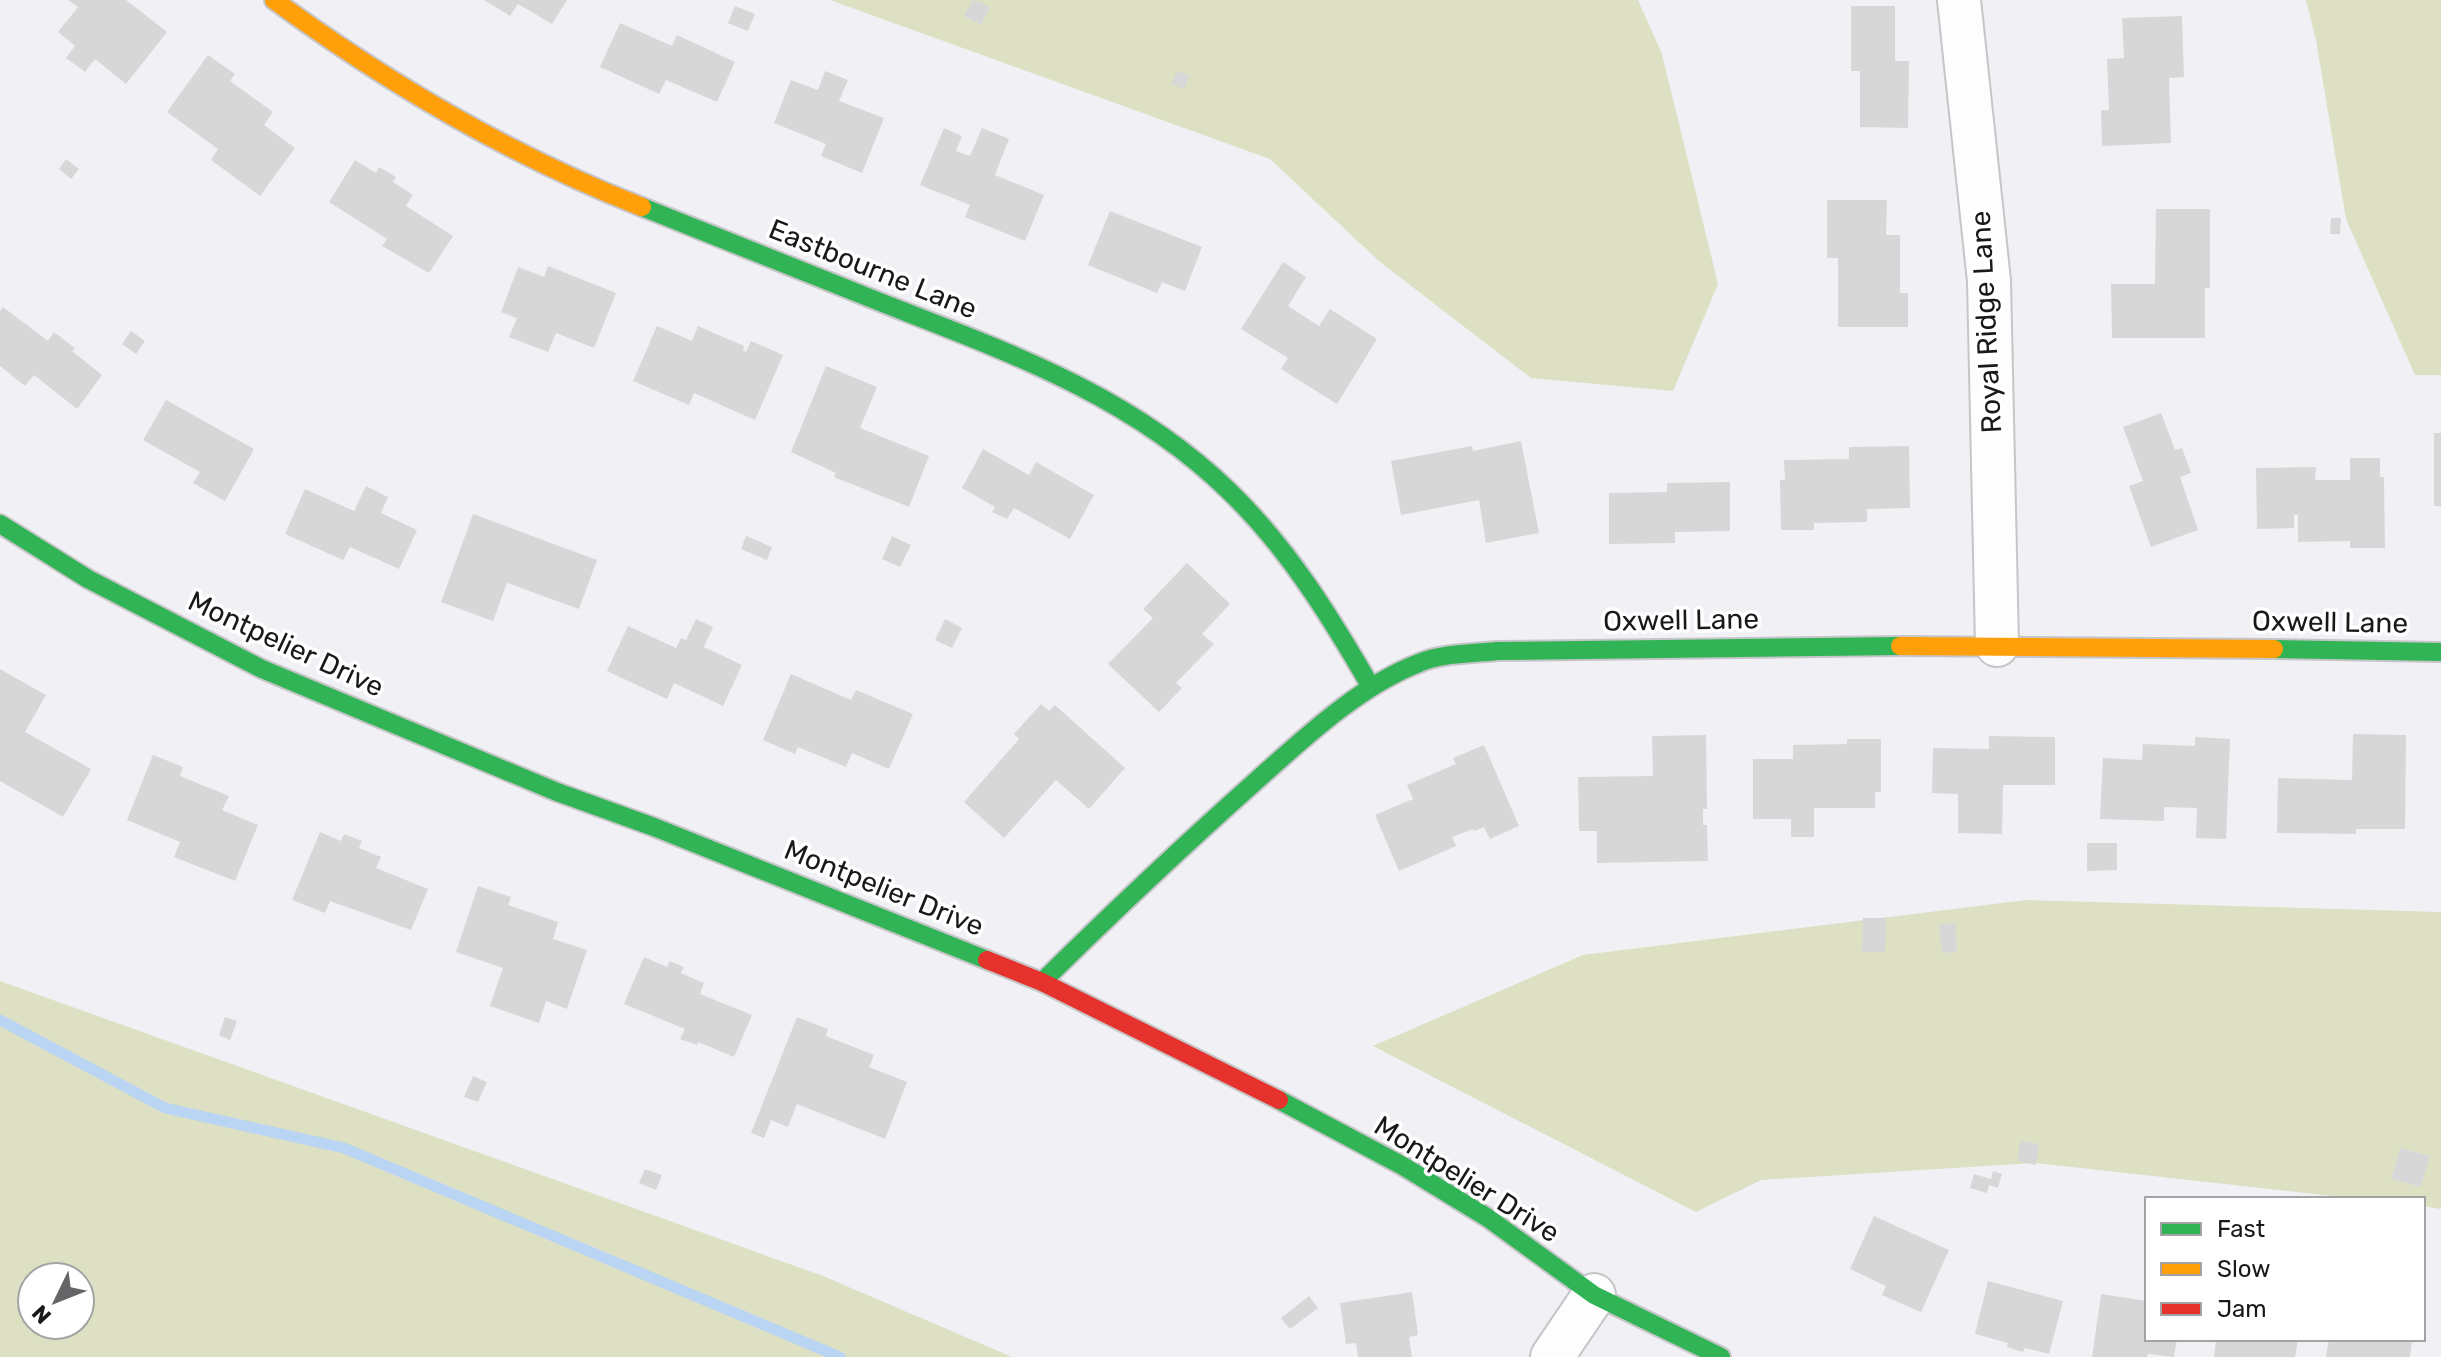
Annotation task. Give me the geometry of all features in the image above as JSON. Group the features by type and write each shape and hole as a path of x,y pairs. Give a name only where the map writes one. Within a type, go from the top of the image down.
{"street":[{"name":"Eastbourne Lane","path":"274,0 341,49 510,150 581,183 992,347 1060,376 1128,412 1165,436 1204,468 1268,534 1315,595 1371,687"},
{"name":"Royal Ridge Lane","path":"1959,0 1989,281 1997,645"},
{"name":"Montpelier Drive","path":"0,524 88,579 262,669 557,792 669,833 1042,982 1218,1068 1403,1166 1488,1218 1594,1295 1721,1357"},
{"name":"Oxwell Lane","path":"1042,982 1157,869 1290,751 1371,687 1418,663 1439,657 1497,651 1997,645 2441,652"},
{"path":"1552,1357 1594,1295"}],"green space":[{"path":"830,0 1638,0 1662,54 1718,284 1673,391 1531,378 1380,262 1270,159"},
{"path":"2306,0 2441,0 2441,375 2415,375 2346,219 2316,40"},
{"path":"2026,900 2441,912 2441,1209 2425,1206 2425,1197 2341,1197 2036,1163 1761,1180 1696,1212 1373,1046 1583,955"},
{"path":"0,981 823,1276 1012,1357 0,1357"}],"building":[{"path":"68,0 126,0 167,32 126,84 95,59 85,72 66,58 75,46 58,32 78,7"},
{"path":"484,0 567,0 552,24 518,4 510,16"},
{"path":"973,0 990,7 981,25 964,16"},
{"path":"735,6 755,14 748,31 728,23"},
{"path":"1851,6 1895,6 1895,61 1909,61 1908,128 1860,127 1860,71 1851,71"},
{"path":"2182,16 2184,77 2169,78 2171,143 2102,146 2101,110 2109,110 2107,59 2124,58 2122,18"},
{"path":"620,23 672,46 677,35 735,62 717,102 666,80 659,94 600,67"},
{"path":"208,55 235,74 230,81 273,112 264,125 295,148 260,196 211,160 218,149 167,112"},
{"path":"825,71 848,80 839,101 884,118 862,173 821,156 826,144 774,123 791,80 818,90"},
{"path":"1177,71 1190,76 1184,89 1171,84"},
{"path":"944,128 962,136 956,151 970,156 982,128 1009,139 995,175 1044,195 1025,241 965,217 970,205 920,185"},
{"path":"66,159 79,169 71,179 59,169"},
{"path":"355,160 376,173 379,167 396,177 393,182 413,195 406,206 453,236 429,273 382,246 387,239 329,202"},
{"path":"1827,200 1887,200 1886,235 1900,235 1900,293 1908,293 1908,327 1838,327 1838,258 1827,258"},
{"path":"2156,209 2210,209 2210,288 2205,288 2205,338 2112,338 2111,284 2155,284"},
{"path":"1110,211 1202,247 1185,291 1162,282 1157,293 1088,265"},
{"path":"2331,218 2341,218 2340,234 2330,234"},
{"path":"1283,262 1306,277 1288,306 1319,326 1330,309 1377,339 1337,404 1281,369 1288,358 1241,329"},
{"path":"548,266 616,293 594,348 556,333 548,352 509,337 517,318 501,312 518,267 544,277"},
{"path":"3,307 48,341 54,332 102,375 77,409 34,375 25,386 0,366 0,311"},
{"path":"657,326 692,341 698,326 744,346 746,352 751,341 783,355 755,420 694,393 689,405 633,381"},
{"path":"131,331 145,341 136,354 122,344"},
{"path":"826,366 877,387 860,428 929,456 909,507 834,477 836,473 791,452"},
{"path":"166,400 254,449 225,501 193,483 200,472 143,440"},
{"path":"2161,413 2175,450 2182,448 2191,473 2180,477 2198,530 2151,547 2129,486 2143,481 2123,427"},
{"path":"2434,433 2441,433 2441,506 2434,506"},
{"path":"1521,441 1539,533 1486,543 1479,500 1401,515 1391,461 1472,446 1473,451"},
{"path":"1909,446 1910,508 1867,509 1867,522 1814,523 1814,530 1781,530 1780,480 1785,480 1784,460 1849,459 1849,447"},
{"path":"983,449 1029,475 1036,462 1094,495 1070,539 1014,508 1007,519 992,512 995,507 962,488"},
{"path":"2350,458 2380,458 2380,477 2384,477 2385,548 2350,548 2350,541 2298,542 2298,515 2294,515 2294,528 2257,529 2256,468 2316,467 2315,480 2350,480"},
{"path":"1730,482 1730,531 1675,532 1675,543 1609,544 1609,493 1667,492 1667,483"},
{"path":"366,486 388,497 381,513 417,530 399,569 350,547 343,560 285,534 305,489 354,511"},
{"path":"473,514 597,560 579,609 507,583 493,621 441,602"},
{"path":"746,536 772,547 767,560 741,549"},
{"path":"892,536 911,545 900,567 882,559"},
{"path":"1187,563 1230,604 1202,634 1214,644 1176,683 1182,688 1159,712 1108,664 1153,618 1143,609"},
{"path":"696,619 713,627 704,647 742,665 723,706 674,683 667,699 607,671 628,626 676,648 681,638 686,640"},
{"path":"945,619 962,628 952,648 935,640"},
{"path":"0,669 46,695 25,732 91,769 63,817 0,781"},
{"path":"791,674 851,700 856,690 913,714 889,769 852,753 846,767 798,747 795,754 763,740"},
{"path":"1041,704 1049,711 1055,705 1125,768 1089,809 1056,780 1004,838 964,802 1019,739 1014,734"},
{"path":"2353,734 2406,735 2405,829 2356,829 2356,834 2277,833 2278,778 2352,780"},
{"path":"1706,735 1707,809 1703,809 1703,825 1707,825 1708,861 1597,863 1597,831 1579,831 1578,777 1653,776 1652,736"},
{"path":"1989,736 2055,737 2055,785 2003,785 2002,834 1958,833 1958,794 1932,793 1933,748 1989,749"},
{"path":"2195,737 2230,739 2226,839 2196,838 2197,808 2164,807 2164,821 2100,819 2103,758 2142,760 2143,744 2195,746"},
{"path":"1847,739 1881,739 1881,792 1875,792 1875,808 1814,808 1814,837 1791,837 1791,819 1753,819 1753,759 1793,759 1793,745 1847,744"},
{"path":"1484,745 1519,826 1490,839 1484,827 1473,829 1452,837 1456,846 1399,871 1375,815 1413,799 1407,785 1456,764 1453,758"},
{"path":"153,755 183,767 180,776 229,796 222,810 258,825 235,881 174,857 180,842 127,820"},
{"path":"320,832 341,841 344,834 362,841 359,848 381,857 376,868 428,889 411,930 330,901 325,913 292,900"},
{"path":"2087,843 2117,843 2117,870 2087,871"},
{"path":"478,886 511,897 508,905 558,922 553,939 587,950 567,1009 546,1001 539,1023 490,1006 503,968 456,952"},
{"path":"1863,918 1886,918 1885,952 1862,952"},
{"path":"1955,923 1957,952 1942,953 1939,925"},
{"path":"644,957 667,967 670,961 684,967 681,973 704,983 700,994 752,1015 734,1057 698,1042 697,1045 680,1039 685,1029 624,1004"},
{"path":"225,1017 237,1021 230,1040 219,1035"},
{"path":"797,1017 828,1029 826,1036 874,1055 869,1067 907,1082 885,1139 797,1104 788,1127 771,1120 764,1138 751,1133"},
{"path":"473,1076 487,1082 478,1102 464,1097"},
{"path":"2020,1141 2039,1144 2036,1165 2017,1161"},
{"path":"2400,1148 2430,1156 2421,1187 2391,1179"},
{"path":"645,1169 662,1175 656,1190 639,1183"},
{"path":"1993,1171 2002,1174 1998,1188 1989,1185 1987,1193 1970,1188 1974,1174 1991,1179"},
{"path":"1874,1216 1949,1250 1921,1312 1882,1295 1886,1286 1850,1269"},
{"path":"1988,1281 2063,1301 2049,1354 2025,1348 2023,1352 2007,1347 2008,1343 1975,1334"},
{"path":"1412,1292 1418,1335 1409,1337 1412,1357 1358,1357 1356,1343 1346,1344 1340,1303"},
{"path":"2101,1294 2145,1301 2145,1341 2177,1341 2174,1357 2148,1354 2147,1357 2092,1357"},
{"path":"1309,1296 1318,1308 1290,1329 1281,1318"},
{"path":"2216,1341 2298,1341 2295,1357 2214,1357"},
{"path":"2329,1341 2412,1341 2410,1357 2326,1357"}],"waterway":[{"path":"0,1020 165,1108 344,1148 840,1357"}],"traffic: fast":[{"path":"642,207 1022,359 1067,380 1152,428 1229,491 1270,536 1324,609 1371,687"},
{"path":"0,524 88,579 262,669 557,792 654,827 987,960"},
{"path":"1042,982 1121,905 1312,731 1375,685 1419,663 1447,656 1497,651 1900,646"},
{"path":"2274,649 2441,652"},
{"path":"1279,1100 1403,1166 1488,1218 1594,1295 1721,1357"}],"traffic: slow":[{"path":"274,0 361,60 451,116 545,165 642,207"},
{"path":"1900,646 2274,649"}],"traffic: jam":[{"path":"987,960 1042,982 1279,1100"}]}
